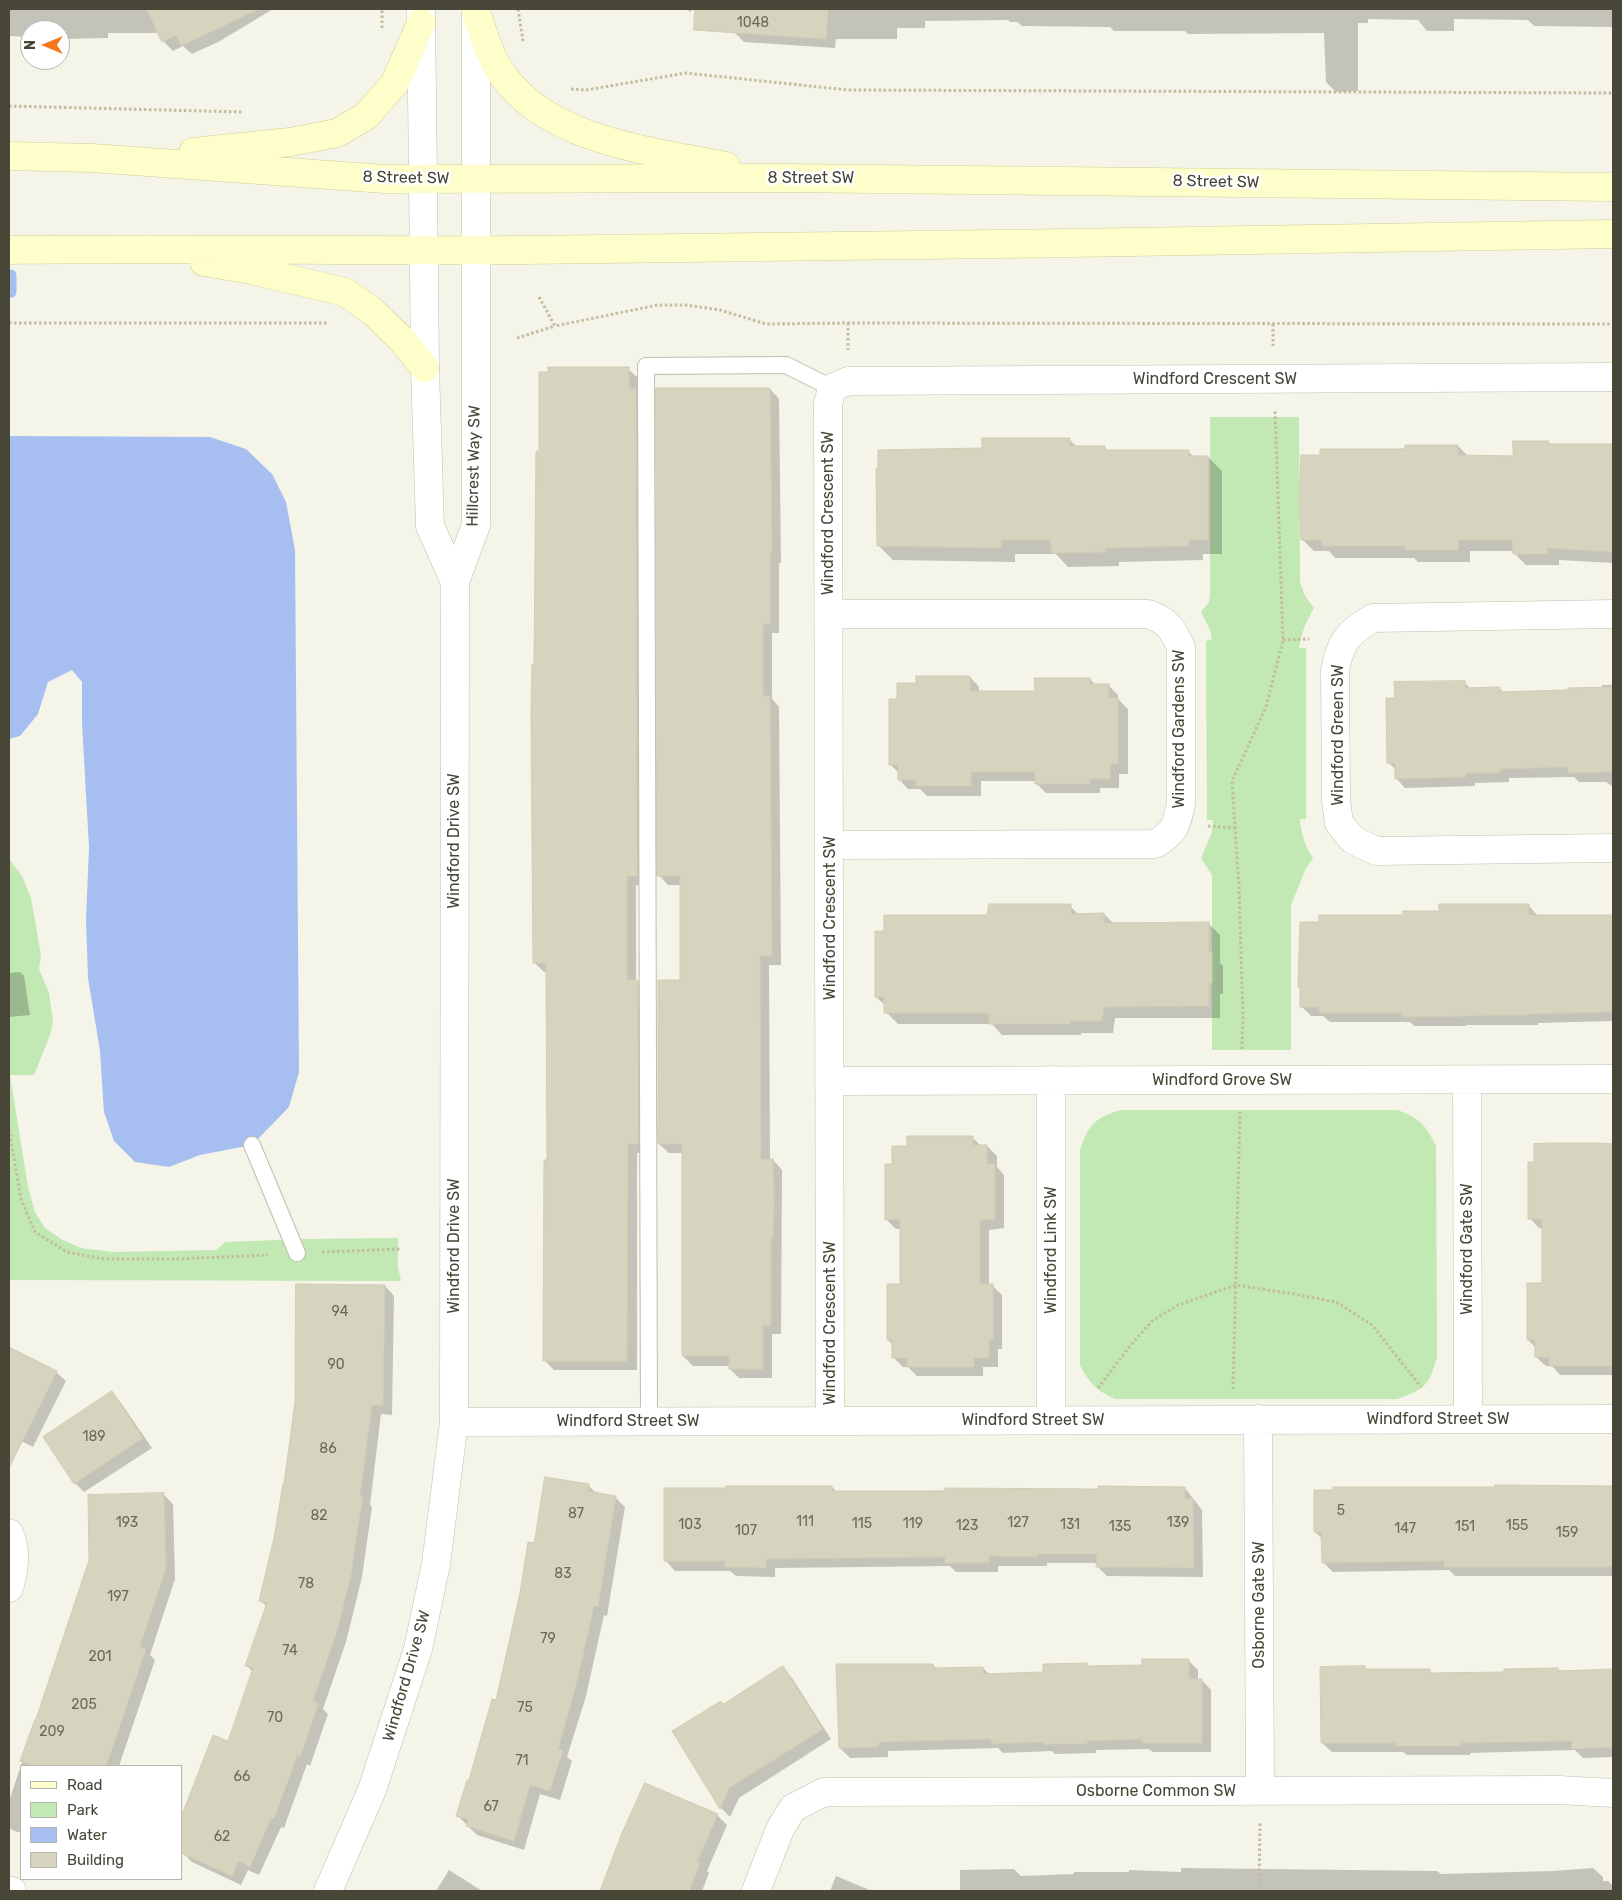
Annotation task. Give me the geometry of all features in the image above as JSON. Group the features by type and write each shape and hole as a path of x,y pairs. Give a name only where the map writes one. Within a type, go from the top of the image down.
{"main road":[{"path":"476,10 490,54 504,77 518,94 543,113 577,131 616,143 782,178"},
{"path":"92,158 219,150 290,142 337,133 366,116 395,83 421,16"},
{"name":"8 Street SW","path":"9,156 92,158 385,179 782,178 1613,187"},
{"path":"9,250 134,248 476,250 840,247 1613,234"},
{"path":"134,248 251,270 345,292 372,311 402,340 425,368"}],"street":[{"name":"Hillcrest Way SW","path":"455,582 476,525 476,10"},
{"path":"421,16 425,368 430,526 455,582"},
{"name":"Windford Crescent SW","path":"830,1421 828,404 832,388 848,381 1613,377"},
{"name":"Windford Drive SW","path":"328,1891 372,1790 418,1649 436,1564 454,1422 455,582"},
{"name":"Windford Gardens SW","path":"828,614 1148,614 1162,619 1172,629 1181,647 1181,804 1177,822 1170,835 1155,844 830,846"},
{"name":"Windford Green SW","path":"1613,614 1373,618 1358,627 1346,638 1339,650 1335,670 1336,800 1339,823 1353,840 1376,851 1613,848"},
{"name":"Windford Grove SW","path":"830,1081 1613,1079"},
{"name":"Windford Link SW","path":"1051,1080 1062,1420"},
{"name":"Windford Gate SW","path":"1457,1419 1466,1080"},
{"name":"Windford Street SW","path":"454,1422 1613,1419"},
{"name":"Osborne Gate SW","path":"1245,1420 1260,1791"},
{"path":"9,1533 13,1540 14,1572 9,1588"},
{"name":"Osborne Common SW","path":"756,1891 780,1829 793,1808 824,1792 1559,1790 1613,1793"}],"lane":[{"path":"649,1421 646,366 786,365 832,388"},
{"path":"252,1145 296,1253"}],"path":[{"path":"518,9 524,47"},
{"path":"568,89 586,90 686,73 848,90 1613,93"},
{"path":"9,106 250,112"},
{"path":"539,297 555,326"},
{"path":"517,338 555,326 658,306 686,305 720,310 766,324 785,325 848,323 1613,324"},
{"path":"9,323 338,323"},
{"path":"1245,1420 1236,1285 1242,1007 1239,886 1232,781 1266,707 1283,640 1273,324"},
{"path":"9,1129 21,1199 35,1232 67,1252 104,1258 174,1258 401,1249"},
{"path":"1062,1420 1154,1320 1178,1305 1236,1285 1336,1302 1372,1325 1457,1419"},
{"path":"1259,1891 1260,1791"}],"green space":[{"path":"1210,417 1299,417 1300,582 1305,596 1314,608 1304,628 1299,648 1306,648 1306,819 1300,819 1304,840 1313,858 1306,868 1291,905 1291,1050 1212,1050 1212,875 1201,858 1212,832 1213,820 1207,820 1206,641 1212,639 1210,630 1201,612 1209,602 1210,593"},
{"path":"9,859 22,876 31,898 41,955 39,969 49,993 53,1022 50,1035 34,1075 10,1075 28,1187 35,1212 45,1228 61,1239 81,1248 113,1252 217,1250 225,1242 398,1238 398,1267 401,1281 9,1280"},
{"path":"1121,1110 1398,1110 1417,1120 1429,1133 1436,1146 1437,1357 1425,1385 1397,1399 1115,1399 1103,1393 1094,1385 1080,1365 1080,1150 1086,1134 1094,1123 1105,1116"}],"water":[{"path":"9,436 210,437 246,449 272,474 286,502 295,550 299,1072 289,1107 252,1145 200,1155 169,1167 135,1162 114,1141 104,1112 100,1051 88,978 86,920 89,847 82,723 82,682 72,670 48,682 38,714 20,736 9,739"}],"building":[{"path":"147,9 259,9 181,46 176,35 162,42"},
{"path":"695,9 828,9 826,39 694,30"},
{"path":"548,367 629,367 629,389 636,389 637,876 627,876 627,980 638,980 638,1144 628,1144 627,1361 543,1361 544,1160 547,1160 546,963 533,963 531,712 532,664 534,664 536,451 539,451 539,372 548,372"},
{"path":"656,388 770,388 772,553 770,553 770,624 763,624 763,696 770,696 772,956 760,956 761,1159 773,1159 774,1203 773,1238 771,1238 771,1325 763,1325 763,1369 729,1369 729,1356 682,1356 682,1144 658,1144 658,980 680,980 680,876 657,876"},
{"path":"982,438 1070,438 1070,446 1105,446 1105,450 1189,450 1189,456 1208,456 1208,540 1189,540 1189,546 1105,548 1105,552 1052,553 1050,540 1001,540 1001,548 877,546 876,468 878,468 878,450 982,448"},
{"path":"1513,441 1549,441 1549,444 1613,444 1613,552 1547,548 1547,554 1513,554 1512,540 1459,540 1458,550 1405,550 1405,546 1322,546 1321,540 1301,540 1299,502 1301,455 1320,455 1320,449 1405,449 1405,445 1458,445 1458,455 1513,456"},
{"path":"916,676 970,676 970,691 1035,691 1034,678 1090,678 1090,684 1109,684 1109,698 1118,698 1118,764 1110,764 1110,779 1090,779 1090,784 1035,784 1035,772 971,772 971,786 916,786 916,780 898,780 898,765 889,765 889,699 897,699 897,683 916,683"},
{"path":"1465,681 1465,688 1500,687 1500,692 1613,687 1613,772 1568,773 1568,767 1500,769 1500,773 1466,773 1466,777 1395,779 1395,763 1387,763 1386,698 1395,698 1394,682"},
{"path":"989,904 1071,904 1071,914 1104,913 1104,923 1209,922 1209,952 1212,952 1212,983 1209,983 1209,1006 1104,1007 1102,1021 1070,1021 1070,1024 989,1024 989,1015 987,1013 884,1013 884,997 875,997 875,931 884,931 884,915 987,915"},
{"path":"1439,904 1529,904 1529,915 1613,915 1613,1012 1403,1017 1403,1013 1319,1013 1319,1007 1300,1007 1300,987 1298,987 1300,922 1319,922 1319,915 1403,915 1403,911 1439,911"},
{"path":"907,1136 973,1136 973,1145 987,1145 987,1164 995,1164 995,1219 980,1220 980,1284 993,1284 993,1340 989,1340 989,1358 974,1358 974,1367 907,1367 907,1358 892,1358 892,1340 887,1340 887,1284 900,1284 900,1219 885,1220 885,1164 892,1164 892,1146 907,1146"},
{"path":"1534,1144 1613,1144 1613,1366 1549,1366 1549,1357 1535,1357 1535,1340 1527,1340 1527,1283 1542,1283 1542,1219 1528,1219 1528,1162 1534,1162"},
{"path":"296,1284 385,1285 383,1406 372,1405 360,1496 363,1496 353,1567 337,1631 313,1701 319,1703 300,1757 297,1756 274,1819 271,1818 250,1867 238,1861 232,1876 182,1853 182,1814 213,1735 228,1741 253,1668 245,1666 267,1603 259,1601 274,1538 284,1484 295,1402"},
{"path":"9,1347 57,1371 9,1468"},
{"path":"112,1391 143,1438 74,1484 43,1437"},
{"path":"545,1477 589,1484 588,1491 616,1496 598,1607 594,1606 576,1686 558,1749 563,1750 550,1791 530,1785 514,1841 466,1826 468,1819 456,1816 467,1780 469,1780 492,1699 496,1700 520,1593 528,1542 534,1543"},
{"path":"1495,1485 1613,1486 1613,1567 1444,1567 1444,1561 1322,1563 1321,1532 1314,1532 1314,1490 1333,1490 1333,1487 1495,1487"},
{"path":"726,1486 832,1486 832,1491 945,1491 945,1488 1098,1489 1098,1486 1185,1487 1185,1499 1193,1499 1194,1568 1096,1567 1097,1554 1038,1554 1038,1557 989,1556 989,1563 945,1563 945,1557 766,1559 766,1568 725,1567 725,1561 664,1561 664,1488 726,1488"},
{"path":"164,1493 166,1569 140,1647 146,1649 106,1765 32,1765 20,1761 89,1560 88,1495"},
{"path":"1142,1659 1189,1659 1189,1679 1202,1679 1202,1743 1142,1743 1142,1739 1087,1741 1087,1744 1044,1744 1044,1742 992,1744 991,1739 879,1742 879,1747 839,1748 836,1664 933,1664 933,1668 983,1667 983,1674 1043,1672 1043,1664 1087,1663 1087,1666 1142,1665"},
{"path":"783,1666 823,1729 729,1788 720,1809 672,1731 721,1701 723,1704"},
{"path":"1365,1666 1365,1669 1430,1669 1430,1673 1504,1672 1504,1669 1558,1668 1558,1671 1613,1669 1613,1747 1572,1749 1572,1741 1461,1743 1461,1746 1396,1746 1396,1743 1321,1743 1320,1667"},
{"path":"645,1783 718,1814 697,1862 700,1863 689,1891 600,1891 622,1833"}],"waterway":[{"path":"11,275 11,292"}]}
